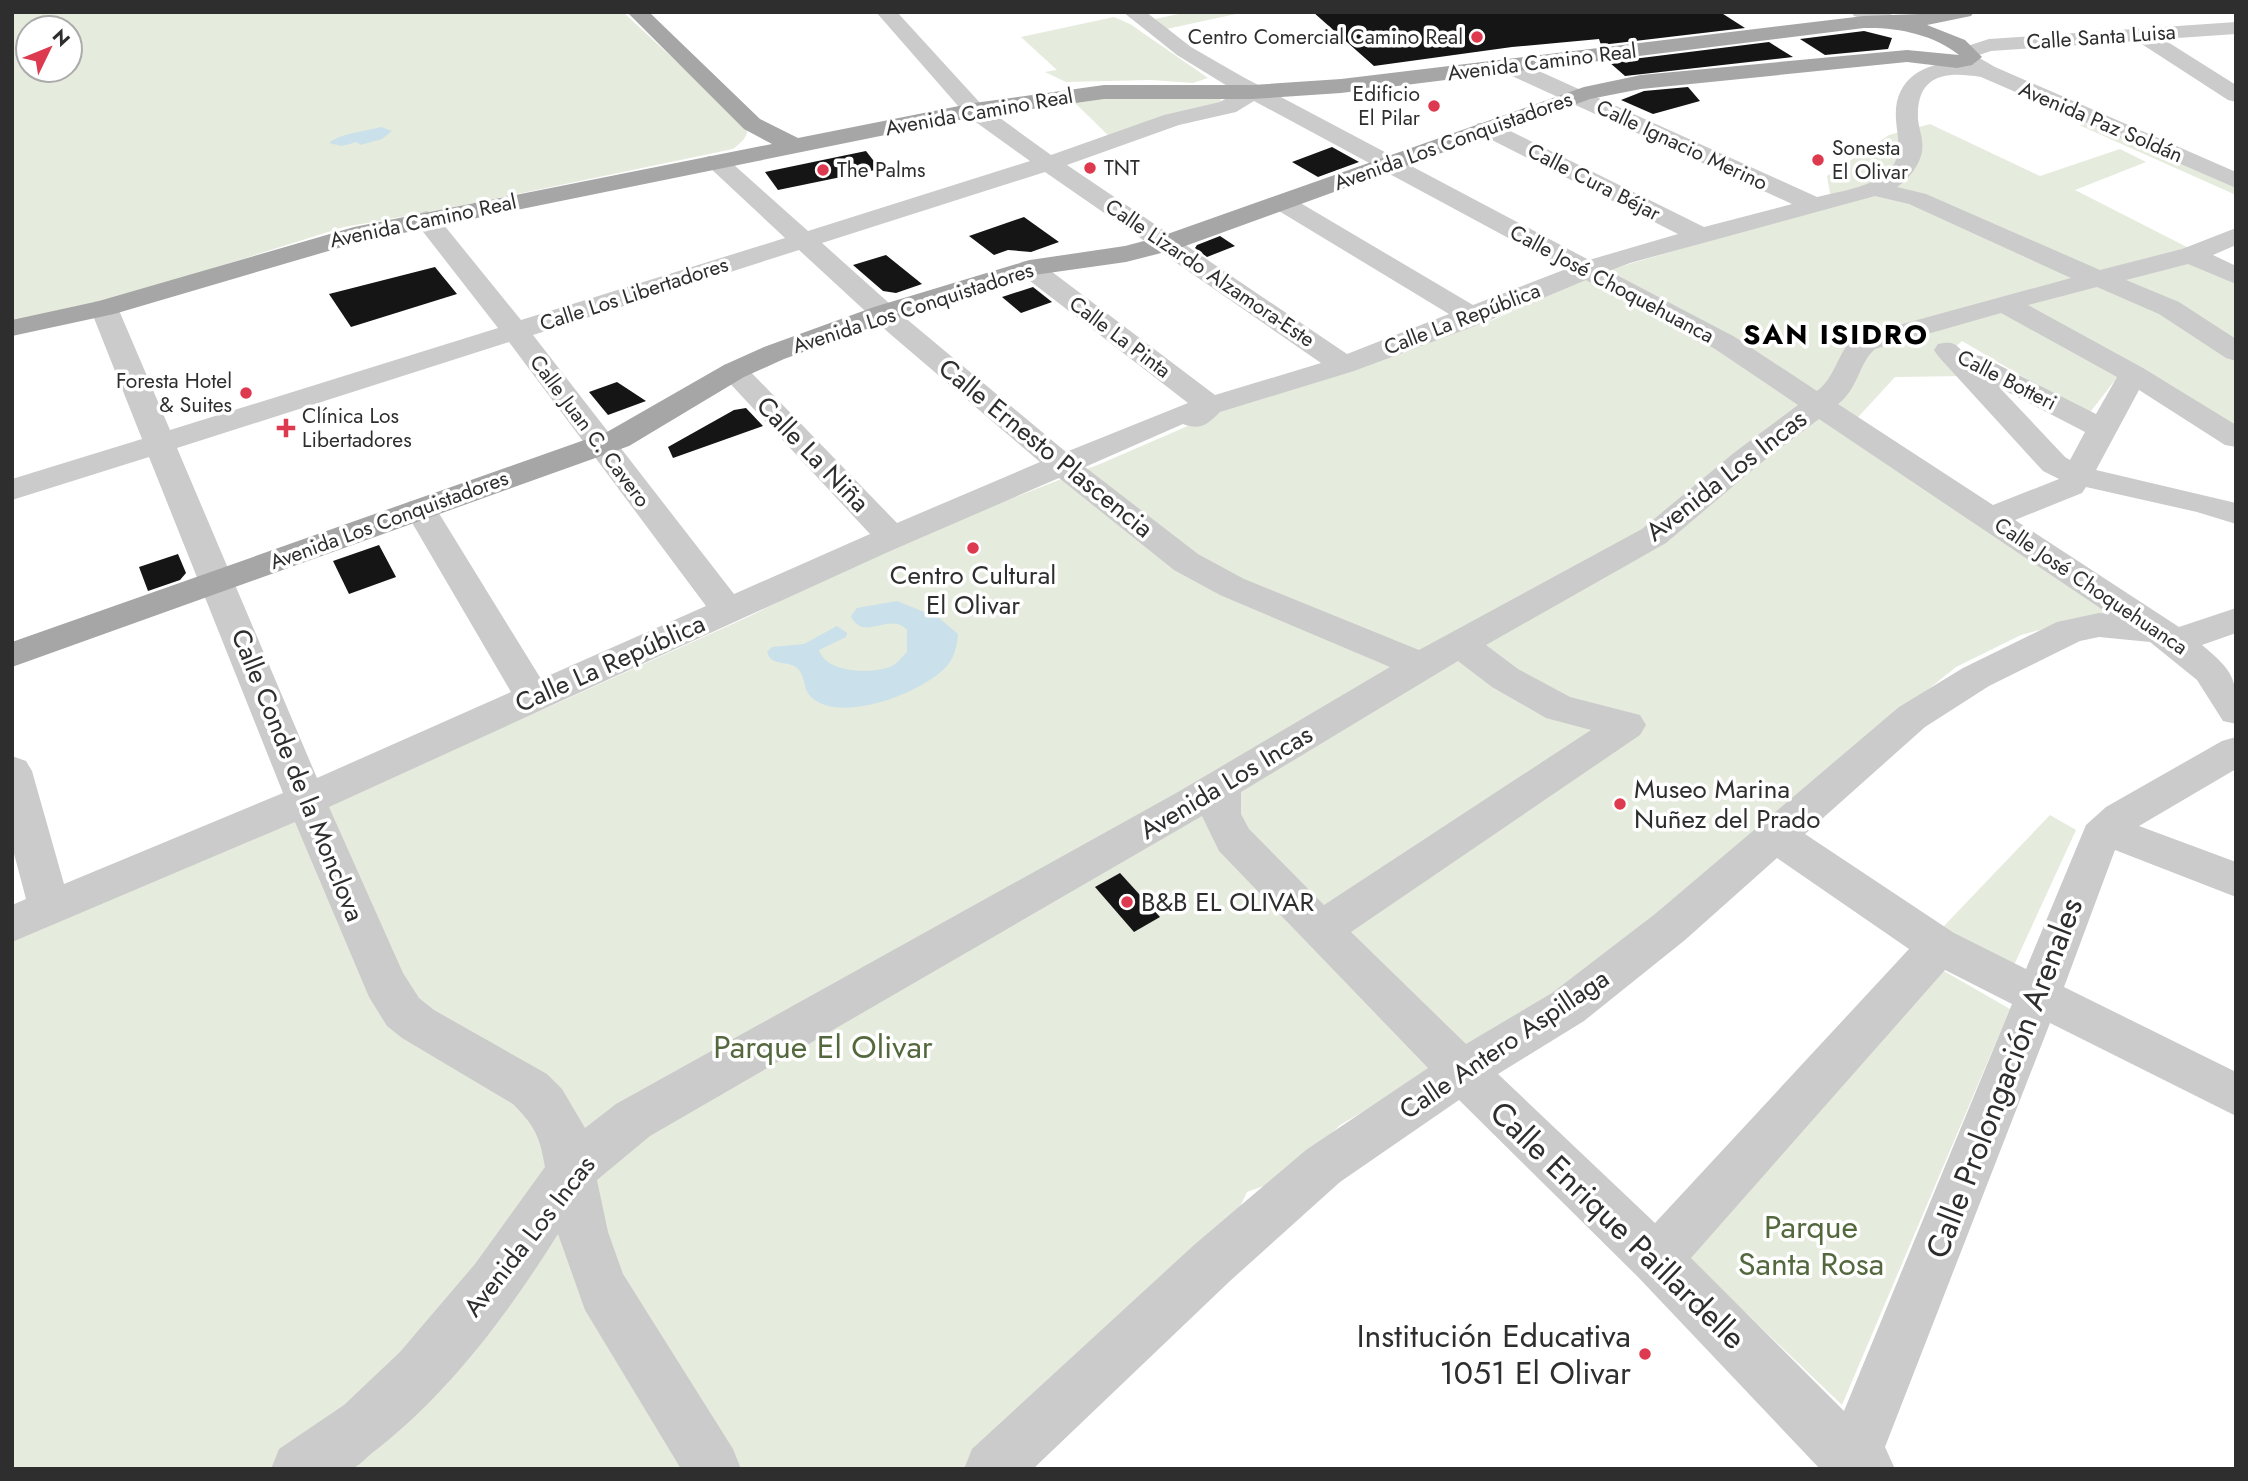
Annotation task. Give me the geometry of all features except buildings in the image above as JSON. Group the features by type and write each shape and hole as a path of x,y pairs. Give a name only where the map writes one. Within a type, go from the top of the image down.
{"main road":[{"path":"637,12 752,124 795,146"},
{"name":"Avenida Camino Real","path":"12,328 104,308 335,240 426,219 974,110 1104,92 1253,92 1327,87 1864,22 1916,21 1964,12"},
{"path":"1892,22 1936,35 1968,56"},
{"path":"1914,55 1935,61 1939,65 1936,70"},
{"name":"Avenida Los Conquistadores","path":"12,655 600,445 642,427 734,371 774,353 884,313 1030,268 1126,254 1168,243 1576,96 1641,82 1914,55 1956,62 1968,56"},
{"path":"726,159 751,141 752,124"}],"street":[{"name":"Calle Lizardo Alzamora-Este","path":"886,12 974,110 1344,365"},
{"path":"1141,14 1170,12"},
{"path":"1861,12 1892,22"},
{"name":"Calle José Choquehuanca","path":"1141,14 1184,51 1253,92 1585,271 1725,343 2197,657 2210,671 2236,711"},
{"path":"2138,25 2236,95"},
{"name":"Calle Santa Luisa","path":"1968,56 1986,45 2138,25 2174,32 2236,28"},
{"name":"Avenida Paz Soldán","path":"1968,56 1987,72 2236,181"},
{"name":"Calle Ignacio Merino","path":"1509,66 1817,206"},
{"path":"1875,189 1894,179 1908,159 1911,150 1907,95 1912,86 1936,70 1954,67 1987,72"},
{"name":"Calle Los Libertadores","path":"12,490 1048,163 1172,120 1228,107 1253,92"},
{"name":"Calle Cura Béjar","path":"1486,128 1702,236"},
{"name":"Calle Ernesto Plascencia","path":"726,159 801,241 1073,472 1186,562 1208,576 1421,665"},
{"path":"1875,189 1917,199 2096,279 2154,301 2230,341"},
{"name":"Calle La República","path":"12,924 306,800 892,537 1073,472 1179,415 1344,365 1473,317 1621,257 1875,189"},
{"path":"1283,203 1473,317"},
{"name":"Calle Juan C. Cavero","path":"426,219 516,332 728,610"},
{"name":"Avenida Los Incas","path":"299,1469 351,1432 423,1370 510,1260 569,1174 601,1144 633,1120 1220,786 1421,665 1668,526 1746,459 1840,386 1860,347 1873,340 2004,303 2191,255 2236,236"},
{"path":"2191,255 2236,276"},
{"name":"Calle La Pinta","path":"1030,268 1210,405"},
{"path":"2004,303 2133,374 2236,439"},
{"name":"Calle Conde de la Monclova","path":"104,308 162,443 306,800 385,984 403,1012 418,1024 512,1076 545,1104 562,1130 584,1244 592,1267 604,1292 713,1469"},
{"name":"Calle Botteri","path":"1912,329 2103,429"},
{"path":"1948,350 2053,464 2078,476 2234,508"},
{"name":"Calle La Niña","path":"734,371 892,537"},
{"path":"1990,518 2071,486 2133,374"},
{"path":"420,509 533,698"},
{"name":"Calle Antero Aspillaga","path":"992,1469 1212,1263 1323,1166 1461,1072 1568,1007 1670,927 1912,717 1976,677 2080,628 2111,625 2166,635 2236,620"},
{"path":"1321,930 1628,725 1559,708 1506,678 1460,644"},
{"name":"Calle Prolongación Arenales","path":"1856,1466 2095,846 2106,830 2120,818 2236,751"},
{"path":"12,771 50,908"},
{"name":"Calle Enrique Paillardelle","path":"1220,786 1221,814 1234,840 1461,1072 1656,1259 1856,1466"},
{"path":"2106,830 2236,880"},
{"path":"1775,835 1939,946 2236,1095"},
{"path":"1656,1259 1939,946"}],"green space":[{"path":"12,12 623,12 748,128 743,140 733,149 446,209 344,227 134,293 12,321"},
{"path":"1188,12 1245,12 1162,30 1150,20"},
{"path":"1114,17 1130,24 1208,78 1193,83 1151,80 1066,82 1045,72 1057,70 1021,37"},
{"path":"1071,99 1220,99 1224,105 1112,139"},
{"path":"2086,123 2236,187 2236,195 2079,125"},
{"name":"Parque El Olivar","path":"1930,124 2040,176 2120,149 2146,162 2075,190 2236,272 2236,432 2119,375 2088,415 1962,341 1952,350 1964,376 1895,377 1850,426 2122,611 2091,616 2021,635 1956,667 1762,823 1629,942 1483,1042 1340,1125 1286,1178 1247,1192 1228,1232 992,1469 12,1469 12,936 560,702 750,616 887,547 1100,464 1227,409 1336,369 1493,320 1595,274 1832,205 1827,176 1889,135"},
{"path":"2050,815 2076,830 2014,965 1998,964 1943,927"},
{"name":"Parque Santa Rosa","path":"1937,967 2010,1009 1842,1405 1683,1253"}],"water":[{"path":"381,127 392,131 382,139 360,145 357,142 342,146 329,143 346,135"},
{"path":"897,601 939,618 958,634 951,661 945,668 905,693 888,700 854,707 825,705 808,693 798,669 769,657 767,652 772,647 804,644 837,626 847,633 846,637 819,650 823,658 850,670 871,671 890,667 907,652 907,630 893,624 862,627 856,624 851,616 857,608"}],"place":[{"name":"Centro Comercial Camino Real","path":"1477,37"},
{"name":"Edificio El Pilar","path":"1434,106"},
{"name":"Sonesta El Olivar","path":"1818,160"},
{"name":"TNT","path":"1090,168"},
{"name":"The Palms","path":"823,170"},
{"name":"Foresta Hotel & Suites","path":"246,393"},
{"name":"Clínica Los Libertadores","path":"286,428"},
{"name":"Centro Cultural El Olivar","path":"973,548"},
{"name":"Museo Marina Nuñez del Prado","path":"1620,804"},
{"name":"B&B EL OLIVAR","path":"1127,902"},
{"name":"Institución Educativa 1051 El Olivar","path":"1645,1354"}],"district":[{"name":"SAN ISIDRO","path":"1836,334"}]}
